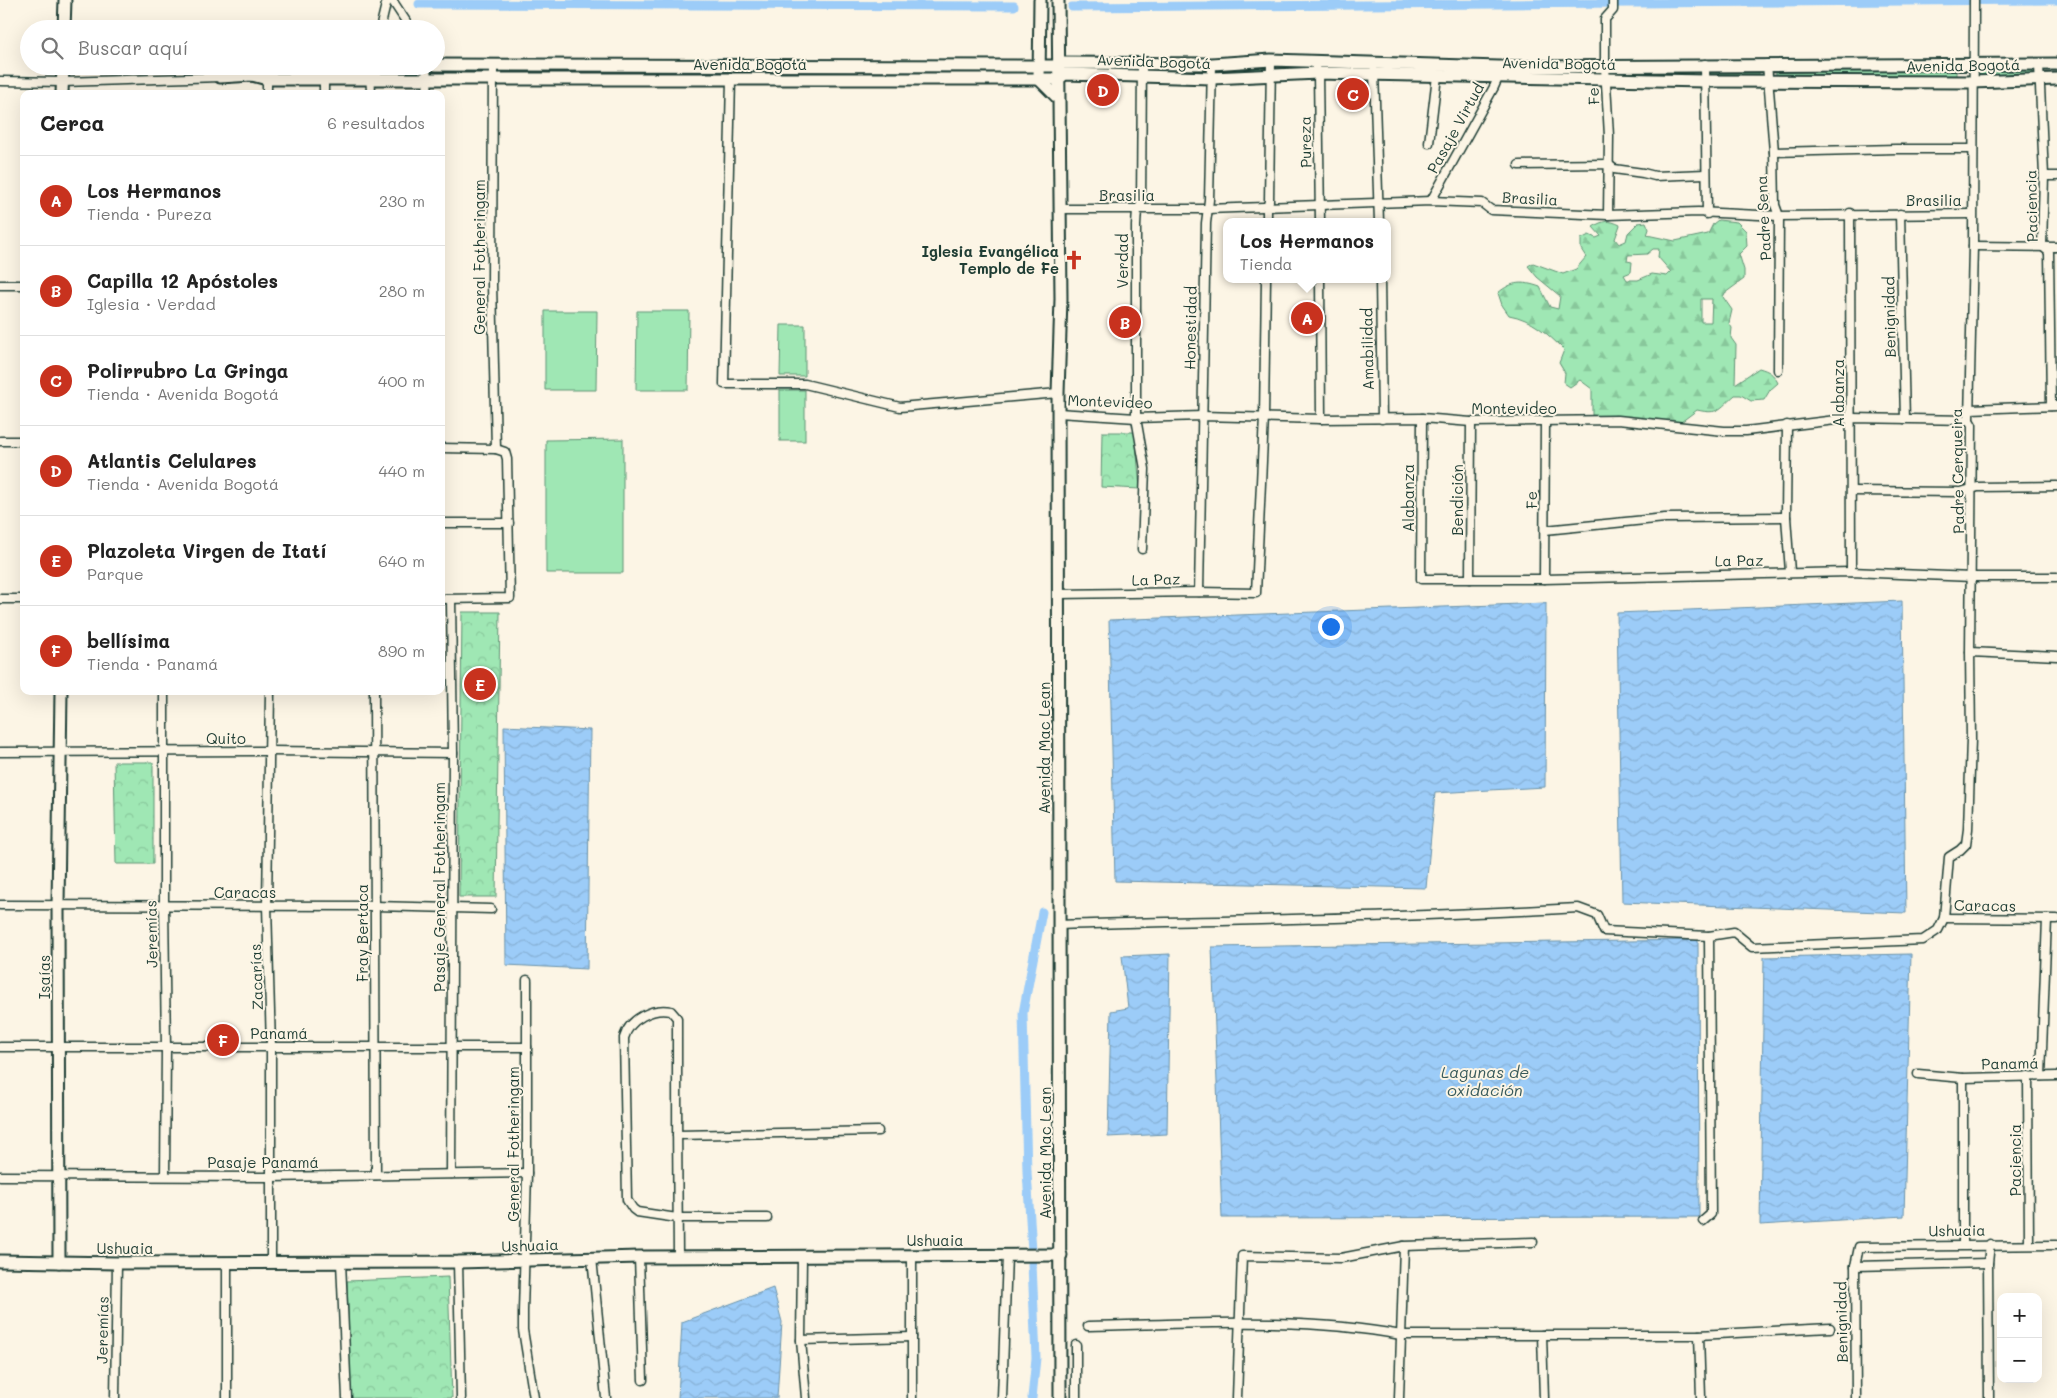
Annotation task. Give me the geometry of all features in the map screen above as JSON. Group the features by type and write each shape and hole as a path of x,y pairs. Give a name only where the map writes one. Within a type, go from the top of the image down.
{"main road":[{"path":"64,20 65,0"},
{"path":"1040,0 1039,79 1058,98"},
{"name":"Avenida Mac Lean","path":"1058,0 1061,299 1058,393 1060,1398"},
{"name":"Avenida Bogotá","path":"220,77 252,75 267,79 1058,79 1065,74 1271,60 1374,76 1437,76 1605,66 1705,64 2057,64"},
{"name":"Avenida Bogotá","path":"445,65 1058,66 1062,63 1142,69 1212,78 1272,74 1374,63 1606,78 1704,81 1973,82 2039,78 2057,79"},
{"path":"625,66 625,80"},
{"path":"652,66 652,79"},
{"path":"847,66 848,80"},
{"path":"62,88 63,75"},
{"name":"Isaías","path":"59,1262 58,905 61,695"},
{"name":"Ushuaia","path":"0,1261 117,1263 458,1262 639,1257 1061,1255"}],"street":[{"path":"382,20 387,0"},
{"path":"392,0 405,20"},
{"name":"Fe","path":"1608,216 1609,136 1605,66 1606,19 1613,10 1612,0"},
{"name":"Padre Cerqueira","path":"1944,918 1949,857 1966,844 1971,739 1972,425 1969,420 1973,246 1974,0"},
{"path":"1267,218 1269,200 1271,60"},
{"path":"1374,63 1379,218"},
{"name":"Honestidad","path":"1199,592 1212,64"},
{"path":"1705,64 1707,214"},
{"name":"Padre Sena","path":"1768,64 1774,152 1775,205 1779,216 1778,370"},
{"name":"Paciencia","path":"2039,64 2044,176 2042,246 2049,252 2053,324 2054,406"},
{"name":"General Fotheringam","path":"494,65 492,284 496,449"},
{"name":"Pureza","path":"1316,68 1320,218"},
{"name":"Verdad","path":"1142,69 1141,206 1137,210 1136,418 1145,469 1142,549"},
{"name":"Pasaje Virtud","path":"1431,201 1498,72"},
{"path":"267,75 267,90"},
{"path":"324,75 324,90"},
{"path":"371,75 371,90"},
{"path":"427,75 428,90"},
{"path":"1429,143 1437,76"},
{"name":"Avenida Bogotá","path":"0,81 62,88 220,77"},
{"path":"732,79 724,384 805,384 900,408 1058,393"},
{"path":"1774,152 1972,149"},
{"path":"1519,165 1608,164 1614,169 1655,176 1705,174"},
{"path":"2044,176 2057,176"},
{"name":"Brasilia","path":"1059,209 1267,208 1431,201 1482,203 1491,210 1608,216 1698,212 1707,214 1779,216 1972,214"},
{"name":"Alabanza","path":"1850,214 1851,572"},
{"name":"Benignidad","path":"1900,214 1904,419"},
{"path":"1973,246 2057,247"},
{"path":"1264,417 1266,283"},
{"path":"1320,283 1321,419"},
{"name":"Amabilidad","path":"1380,283 1382,419"},
{"path":"0,285 20,285"},
{"path":"1970,410 2054,406"},
{"name":"Montevideo","path":"1058,413 1136,418 1202,416 1321,419 1422,418 1471,422 1618,420 1731,431 1746,431 1852,418 1969,420"},
{"name":"La Paz","path":"1058,594 1256,593 1264,417"},
{"name":"Alabanza","path":"1422,418 1422,579"},
{"name":"Bendición","path":"1470,579 1471,422"},
{"name":"Fe","path":"1544,579 1546,530 1545,422"},
{"path":"1788,425 1786,517 1790,572"},
{"path":"0,440 20,441"},
{"path":"445,448 496,449 505,452 507,459 510,598 445,599"},
{"path":"1852,491 1961,492 1978,487 2057,486"},
{"path":"1546,530 1665,518 1786,517"},
{"path":"445,523 509,523"},
{"name":"La Paz","path":"1422,579 1544,579 1790,572 2057,576"},
{"path":"0,599 20,599"},
{"name":"Pasaje General Fotheringam","path":"451,599 453,753 452,1174"},
{"path":"1970,652 2057,656"},
{"name":"Jeremías","path":"164,695 166,1048 164,1176"},
{"name":"Zacarías","path":"270,695 267,906 271,1047 271,1263"},
{"name":"Fray Bertaca","path":"374,695 376,1175"},
{"name":"Quito","path":"0,752 270,751 453,753"},
{"name":"Caracas","path":"0,905 375,906 491,909"},
{"path":"1059,925 1449,915 1578,908 1597,915 1604,931 1709,936 1711,1214 1703,1221"},
{"name":"Caracas","path":"1709,936 1734,932 1752,947 1923,940 1938,930 1944,918 2057,919"},
{"path":"2041,1076 2047,919"},
{"name":"General Fotheringam","path":"527,980 527,1173 523,1330 534,1398"},
{"path":"678,1257 677,1218 677,1018 671,1011 664,1009 638,1018 630,1024 624,1038 627,1200 633,1209 638,1212 677,1218 767,1218"},
{"name":"Panamá","path":"0,1047 376,1048 527,1046"},
{"name":"Panamá","path":"1918,1074 1963,1078 2057,1076"},
{"name":"Paciencia","path":"2028,1076 2029,1244"},
{"path":"1963,1078 1963,1245"},
{"path":"677,1135 878,1131"},
{"name":"Pasaje Panamá","path":"0,1176 270,1177 527,1173"},
{"path":"1237,1398 1242,1256 1341,1258 1404,1246 1533,1242"},
{"path":"1988,1398 1988,1263 1990,1244"},
{"name":"Ushuaia","path":"1859,1246 2057,1245"},
{"path":"1399,1398 1404,1246"},
{"name":"Benignidad","path":"1856,1398 1855,1266 1859,1246"},
{"path":"1002,1398 1007,1254"},
{"path":"910,1398 912,1255"},
{"path":"639,1257 643,1380"},
{"path":"802,1257 801,1340 806,1398"},
{"path":"592,1258 606,1398"},
{"path":"341,1262 346,1398"},
{"path":"458,1262 461,1398"},
{"name":"Jeremías","path":"115,1398 117,1263"},
{"path":"227,1263 227,1398"},
{"path":"1855,1266 1988,1263"},
{"path":"1088,1326 1239,1322 1362,1328 1402,1335 1699,1335 1830,1328"},
{"path":"1542,1335 1544,1398"},
{"path":"1699,1335 1701,1398"},
{"path":"801,1340 912,1337"},
{"path":"1076,1345 1076,1398"}],"green space":[{"path":"1268,66 1268,70 1218,73 1218,69"},
{"path":"445,68 489,69 489,75 445,74"},
{"path":"499,68 621,68 621,75 499,75"},
{"path":"860,68 1024,69 1024,75 860,74"},
{"path":"1980,68 2033,68 2033,75 1980,75"},
{"path":"835,69 835,75 689,77 689,70"},
{"path":"1147,69 1209,70 1209,75 1147,73"},
{"path":"1712,69 1759,70 1759,74 1710,74"},
{"path":"1956,69 1956,76 1776,77 1776,70"},
{"path":"1613,70 1692,70 1692,77 1612,74"},
{"path":"326,75 361,75 361,76"},
{"path":"1718,220 1737,222 1746,231 1747,246 1739,254 1744,270 1744,279 1725,293 1723,297 1732,310 1729,323 1732,328 1731,338 1736,345 1735,384 1759,368 1770,373 1778,383 1770,390 1764,400 1751,401 1741,395 1735,395 1718,410 1710,412 1697,410 1681,422 1592,415 1592,389 1580,380 1570,387 1564,383 1565,373 1559,363 1564,350 1546,333 1532,324 1509,315 1502,305 1498,293 1513,284 1534,285 1540,287 1550,307 1558,309 1560,296 1537,277 1528,266 1533,263 1563,274 1576,269 1586,257 1581,249 1581,239 1589,235 1596,238 1601,236 1593,227 1603,222 1613,222 1620,225 1615,239 1619,244 1626,241 1628,233 1638,223 1646,222 1649,229 1647,235 1675,241 1708,234 1713,224","holes":["1653,249 1659,249 1658,257 1671,272 1667,276 1652,274 1638,280 1627,280 1624,275 1631,272 1632,262 1627,261 1628,255 1647,254","1701,299 1712,299 1711,322 1701,322"]},
{"path":"545,311 597,311 596,390 545,390"},
{"path":"637,311 689,311 688,390 636,390"},
{"path":"781,325 805,325 805,376 780,376"},
{"path":"780,390 805,390 805,441 780,441"},
{"path":"1102,432 1135,432 1140,489 1101,487"},
{"path":"623,439 623,573 546,573 546,440"},
{"path":"462,612 500,612 496,897 459,897"},
{"path":"114,762 153,762 153,864 116,864"},
{"path":"448,1277 452,1398 351,1398 347,1281"}],"water":[{"path":"1902,601 1906,913 1622,902 1617,613"},
{"path":"1546,603 1545,787 1435,793 1426,888 1115,881 1109,620"},
{"path":"504,726 590,730 587,969 506,965"},
{"name":"Lagunas de oxidación","path":"1698,940 1699,1217 1222,1218 1212,947"},
{"path":"1170,954 1167,1134 1108,1137 1111,1011 1128,1008 1122,956"},
{"path":"1911,954 1904,1216 1760,1225 1764,957"},
{"path":"773,1288 782,1322 777,1398 678,1398 682,1322"}],"waterway":[{"path":"1072,7 2057,0"},
{"path":"419,4 1014,6"},
{"path":"1032,1251 1027,1172 1023,1013 1042,912"},
{"path":"1032,1264 1036,1358 1032,1398"}],"place":[{"name":"Atlantis Celulares","path":"1103,90"},
{"name":"Polirrubro La Gringa","path":"1353,94"},
{"name":"Iglesia Evangélica Templo de Fe","path":"1074,260"},
{"name":"Los Hermanos","path":"1307,318"},
{"name":"Capilla 12 Apóstoles","path":"1125,322"},
{"name":"Plazoleta Virgen de Itatí","path":"480,684"},
{"name":"bellísima","path":"223,1040"}]}
